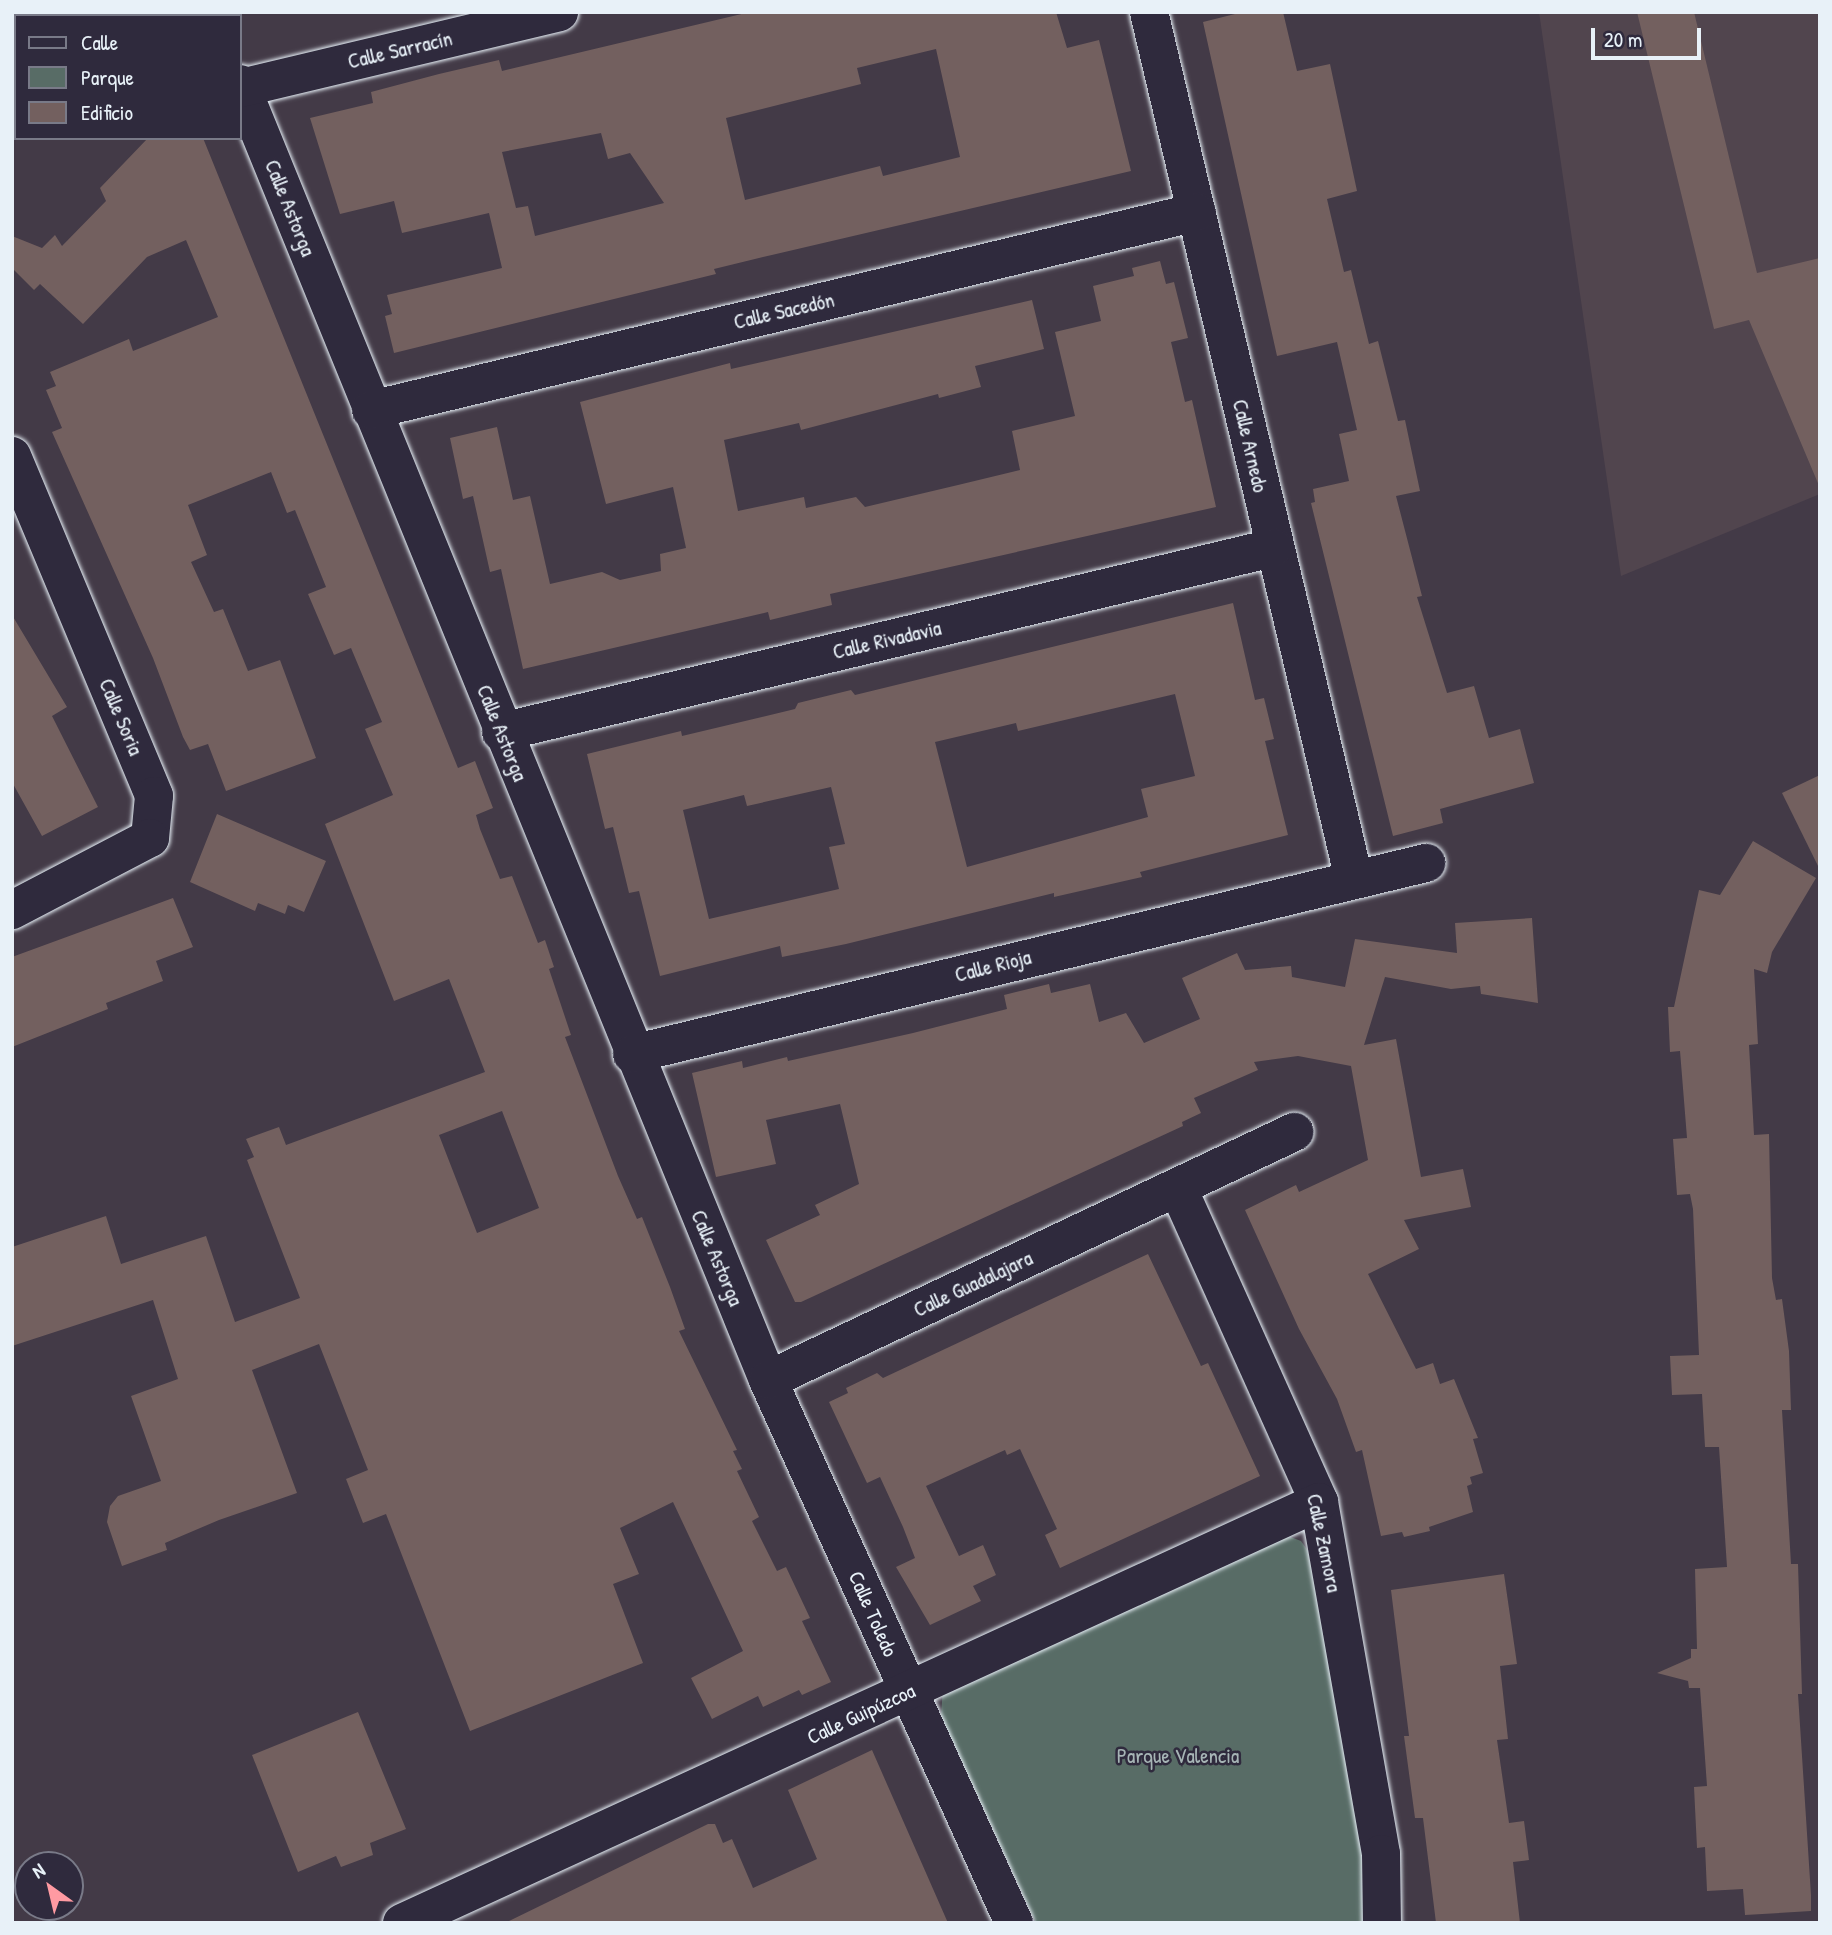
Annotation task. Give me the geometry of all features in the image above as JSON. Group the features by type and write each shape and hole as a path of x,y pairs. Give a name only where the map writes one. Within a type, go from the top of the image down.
{"street":[{"name":"Calle Sarracín","path":"242,86 559,12"},
{"name":"Calle Arnedo","path":"1149,12 1198,212 1273,548 1354,878"},
{"name":"Calle Astorga","path":"242,91 632,1054 768,1380"},
{"name":"Calle Sacedón","path":"371,410 1198,212"},
{"name":"Calle Soria","path":"12,456 154,796 150,838 12,910"},
{"name":"Calle Rivadavia","path":"501,732 1273,548"},
{"name":"Calle Rioja","path":"632,1054 1354,878 1426,863"},
{"name":"Calle Guadalajara","path":"768,1380 1294,1132"},
{"name":"Calle Zamora","path":"1178,1188 1319,1502 1381,1854 1382,1923"},
{"name":"Calle Toledo","path":"768,1380 1014,1923"},
{"name":"Calle Guipúzcoa","path":"402,1923 1319,1502"}],"shaded area":[{"path":"1539,12 1820,12 1820,494 1621,576"}],"green space":[{"name":"Parque Valencia","path":"1277,1532 1301,1541 1308,1551 1369,1866 1372,1923 1036,1923 941,1716 943,1687"}],"building":[{"path":"750,12 1056,12 1067,48 1099,40 1131,171 714,269 716,274 394,353 385,316 392,314 387,295 502,268 489,213 402,233 394,201 340,214 310,118 373,103 371,92 439,74 499,60 502,71","holes":["936,49 960,157 883,176 880,166 745,200 726,118 861,84 857,68","601,133 608,159 630,153 664,203 535,236 528,206 516,208 502,152"]},
{"path":"1243,12 1283,12 1297,71 1330,64 1357,191 1327,199 1344,272 1351,270 1369,344 1378,341 1398,421 1405,420 1420,491 1396,496 1422,596 1417,597 1447,693 1474,686 1489,738 1520,729 1534,783 1440,809 1443,823 1393,836 1311,503 1315,502 1313,489 1349,481 1339,434 1357,430 1337,342 1277,356 1203,22"},
{"path":"1637,12 1694,12 1757,273 1820,258 1820,488 1749,320 1714,329"},
{"path":"146,140 204,140 458,768 475,761 493,808 476,815 480,829 500,879 512,876 538,943 545,940 554,967 549,969 571,1035 565,1037 618,1176 637,1219 642,1217 670,1287 685,1329 679,1331 737,1450 733,1451 742,1469 737,1471 759,1517 752,1521 777,1571 786,1567 810,1618 802,1621 831,1682 802,1695 799,1690 763,1707 758,1696 712,1719 691,1678 743,1651 673,1502 620,1528 639,1574 613,1584 643,1663 470,1731 386,1514 363,1523 346,1479 368,1470 319,1344 252,1370 297,1493 219,1520 165,1543 167,1550 122,1566 107,1522 110,1506 118,1496 161,1481 131,1396 178,1379 153,1300 12,1346 12,1247 106,1216 121,1264 206,1236 235,1322 300,1298 247,1160 254,1157 246,1139 279,1127 286,1145 485,1072 449,979 394,1001 325,824 393,795 365,729 382,722 351,648 334,655 308,594 326,587 295,510 287,513 271,472 188,505 207,555 191,562 214,612 223,609 248,671 280,660 316,758 226,791 208,744 190,750 183,737 153,658 52,432 62,428 46,390 56,386 50,372 129,339 133,351 218,317 186,240 147,257 83,324 40,284 34,290 12,268 12,236 42,248 55,235 62,246 106,201 100,188","holes":["502,1111 539,1208 477,1233 439,1135"]},
{"path":"1160,261 1166,284 1174,282 1188,338 1171,342 1185,402 1192,400 1216,507 830,594 832,605 770,620 768,612 523,669 501,569 490,572 473,496 463,499 450,438 497,427 513,500 530,496 550,584 602,572 620,580 661,571 660,554 686,548 673,487 606,504 580,402 730,363 731,369 1032,300 1044,349 975,366 981,387 939,398 938,394 801,430 799,423 724,440 738,511 804,497 806,508 856,497 865,507 1020,470 1012,431 1075,416 1055,332 1101,321 1093,286 1134,276 1132,268"},
{"path":"1233,603 1255,700 1264,698 1274,739 1265,741 1288,835 1140,872 1142,877 1054,897 1054,893 846,944 782,957 780,946 660,976 639,891 629,893 613,827 605,829 587,754 681,731 682,736 795,709 798,703 851,690 855,695","holes":["1175,694 1195,776 1141,789 1148,817 967,867 935,742 1016,723 1018,731","831,787 845,844 829,847 839,889 709,919 683,810 744,795 747,806"]},
{"path":"12,615 67,707 52,716 98,807 42,836 12,782"},
{"path":"1820,775 1820,870 1782,793"},
{"path":"217,814 326,861 304,912 288,905 285,914 258,903 255,911 190,882"},
{"path":"1753,841 1816,878 1772,952 1767,973 1754,969 1758,1044 1749,1045 1754,1135 1769,1134 1772,1278 1776,1300 1782,1299 1789,1351 1791,1410 1782,1410 1791,1564 1798,1564 1802,1694 1798,1694 1811,1911 1745,1915 1743,1889 1707,1891 1705,1847 1697,1848 1694,1787 1707,1786 1700,1688 1689,1688 1688,1681 1657,1673 1691,1658 1691,1649 1697,1649 1695,1569 1727,1567 1719,1447 1705,1447 1702,1394 1672,1395 1670,1356 1699,1355 1693,1209 1690,1194 1677,1195 1673,1139 1687,1138 1680,1051 1670,1052 1668,1007 1674,1007 1699,890 1720,895"},
{"path":"173,898 193,947 156,961 163,981 106,1003 108,1009 12,1047 12,957"},
{"path":"1532,918 1538,1003 1481,994 1480,986 1451,989 1385,977 1364,1045 1396,1039 1421,1177 1463,1169 1471,1207 1404,1220 1419,1249 1368,1274 1416,1369 1433,1363 1440,1384 1454,1379 1478,1438 1473,1439 1483,1473 1470,1477 1472,1484 1467,1486 1473,1512 1429,1527 1430,1531 1404,1537 1402,1532 1381,1536 1362,1450 1356,1452 1337,1399 1299,1329 1245,1210 1296,1185 1299,1192 1368,1160 1351,1066 1298,1056 1254,1062 1258,1070 1194,1098 1201,1113 1182,1122 1183,1126 801,1302 795,1302 766,1240 820,1215 815,1205 859,1184 840,1104 766,1120 776,1164 716,1177 692,1073 742,1061 743,1068 787,1057 788,1061 913,1033 1007,1009 1004,995 1049,984 1051,993 1090,984 1099,1022 1126,1013 1144,1043 1200,1019 1182,978 1237,953 1245,970 1291,966 1292,977 1345,987 1355,939 1457,953 1455,923"},
{"path":"1148,1254 1201,1366 1208,1363 1260,1476 1060,1568 1045,1535 1057,1529 1020,1449 1007,1455 1005,1450 926,1486 959,1556 983,1545 996,1575 973,1586 981,1601 930,1625 896,1567 915,1558 903,1527 880,1477 867,1483 829,1402 848,1393 846,1388 877,1373 883,1378"},
{"path":"1504,1574 1517,1664 1500,1666 1508,1739 1497,1740 1509,1823 1524,1821 1529,1860 1513,1862 1520,1923 1436,1923 1423,1818 1415,1818 1404,1736 1409,1736 1391,1590"},
{"path":"358,1712 406,1829 370,1843 373,1855 341,1867 336,1856 298,1872 252,1755"},
{"path":"872,1750 948,1923 505,1923 708,1824 715,1824 723,1843 732,1839 753,1888 817,1859 788,1790"}]}
